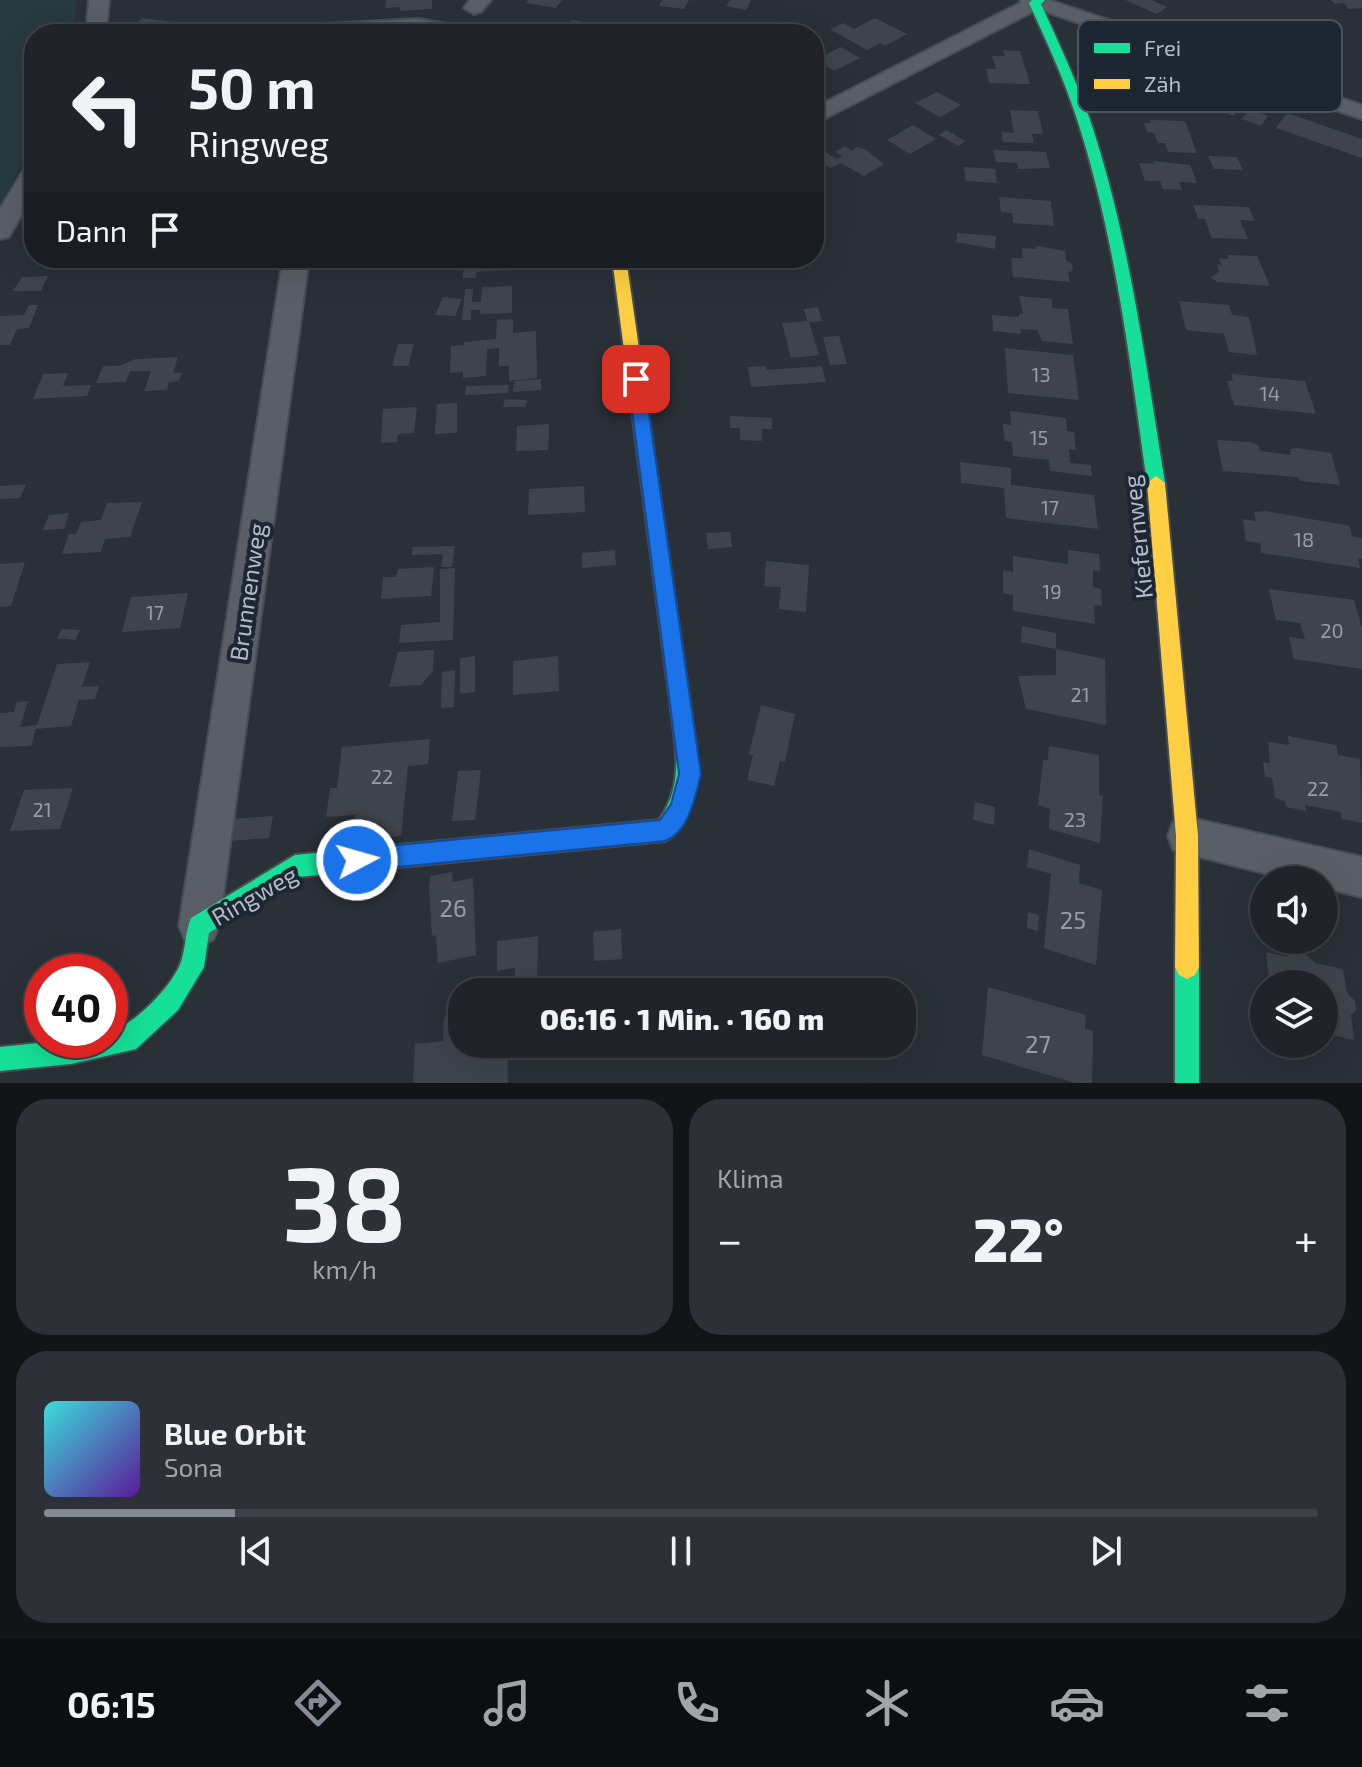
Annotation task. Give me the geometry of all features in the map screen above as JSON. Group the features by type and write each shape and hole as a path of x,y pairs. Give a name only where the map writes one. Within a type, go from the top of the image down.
{"street":[{"path":"97,24 99,0"},
{"path":"824,112 1030,1 1087,20"},
{"name":"Kiefernweg","path":"1030,1 1054,40 1078,111"},
{"path":"1342,105 1362,112"},
{"name":"Kiefernweg","path":"1078,112 1125,282 1160,509 1187,836 1187,1083"},
{"path":"0,231 24,189"},
{"name":"Brunnenweg","path":"199,926 295,268"},
{"name":"Ringweg","path":"0,1059 71,1052 127,1040 170,1002 192,967 199,926 295,866 665,830 680,810 690,774 620,268"},
{"path":"1187,836 1362,877"}],"green space":[{"path":"0,0 77,0 73,24 24,24 24,159 0,207"}],"building":[{"path":"386,0 432,0 432,9 400,11 400,7 385,8"},
{"path":"528,0 562,0 556,8 526,3"},
{"path":"662,0 689,0 684,9 659,6"},
{"path":"730,0 751,0 746,10 726,6"},
{"path":"1125,0 1151,0 1167,7 1157,14"},
{"path":"1331,0 1362,0 1362,8 1348,9 1344,3 1335,4"},
{"path":"142,18 190,24 136,24"},
{"path":"875,18 907,34 885,46 880,43 867,50 830,29 843,23 854,29"},
{"path":"572,20 597,24 569,24"},
{"path":"841,47 860,58 834,71 824,65 824,56"},
{"path":"1003,50 1020,51 1030,84 989,83 986,69 996,69 992,56 1005,56"},
{"path":"937,92 961,105 940,117 915,103"},
{"path":"1010,110 1038,111 1043,134 1032,134 1034,143 1003,142 1001,132 1014,133"},
{"path":"1248,112 1268,116 1261,126 1242,119"},
{"path":"1287,113 1362,139 1362,158 1276,128"},
{"path":"1150,120 1185,121 1197,153 1168,152 1165,143 1158,143 1154,133 1147,132 1144,123 1151,123"},
{"path":"913,125 936,139 910,154 887,140"},
{"path":"946,130 965,141 958,146 939,135"},
{"path":"845,146 852,151 857,147 884,164 864,176 841,163 831,168 824,164 824,153 837,159 842,156 835,152"},
{"path":"993,150 1046,152 1050,168 1018,169 1017,163 996,162"},
{"path":"1208,156 1237,157 1243,170 1214,169"},
{"path":"1153,161 1190,165 1197,183 1179,182 1182,190 1163,189 1160,181 1145,181 1139,163 1154,164"},
{"path":"964,167 995,169 997,183 966,181"},
{"path":"999,197 1051,201 1054,226 1013,223 1012,213 1001,212"},
{"path":"1193,205 1249,207 1255,221 1240,220 1248,239 1212,238 1205,219 1198,218"},
{"path":"957,233 996,236 995,249 956,242"},
{"path":"1037,246 1065,251 1066,260 1072,264 1073,270 1068,273 1070,282 1013,277 1011,258 1023,258 1022,248 1035,249"},
{"path":"1227,255 1257,256 1270,286 1217,282 1211,277 1219,272 1217,264 1222,265 1219,258 1229,259"},
{"path":"464,268 509,268 476,272 476,278 463,278"},
{"path":"48,276 41,291 13,291 22,277"},
{"path":"512,286 512,313 480,314 480,310 471,310 471,320 462,320 465,289 473,289 472,302 481,302 482,287"},
{"path":"1019,296 1052,299 1052,308 1068,309 1073,344 1042,341 1037,330 1020,329 1021,334 993,331 992,315 1019,317 1023,314"},
{"path":"443,297 462,299 455,316 435,315"},
{"path":"1179,301 1229,305 1232,315 1249,317 1257,355 1229,352 1224,334 1186,330"},
{"path":"29,305 38,305 29,328 17,329 10,345 0,345 0,316 24,315"},
{"path":"818,307 822,321 809,322 819,355 791,358 782,323 807,321 804,309"},
{"path":"513,319 513,333 536,331 537,378 509,381 509,366 499,366 499,348 487,349 486,376 463,378 463,372 450,373 451,346 496,339 497,320"},
{"path":"839,336 847,364 830,365 823,337"},
{"path":"398,344 414,344 408,366 392,366"},
{"path":"1005,348 1073,355 1079,400 1008,393"},
{"path":"178,357 173,373 182,373 179,381 169,382 167,390 144,391 151,371 130,371 126,382 96,383 103,366 119,366 135,359"},
{"path":"766,366 766,370 822,366 826,382 751,387 748,367"},
{"path":"68,373 63,386 91,385 87,396 33,399 43,374"},
{"path":"1231,374 1305,381 1316,414 1234,405 1227,381 1233,381"},
{"path":"541,379 541,390 513,392 514,381"},
{"path":"509,385 508,393 465,395 466,386"},
{"path":"505,399 527,400 525,407 503,407"},
{"path":"457,403 457,433 435,434 437,404"},
{"path":"417,407 414,433 398,434 397,442 381,443 383,409"},
{"path":"1010,411 1066,418 1067,431 1074,432 1076,450 1069,449 1070,463 1091,465 1092,476 1050,471 1049,460 1013,456 1012,442 1005,441 1003,424 1011,425"},
{"path":"730,416 772,418 772,429 762,429 762,441 740,440 740,428 730,428"},
{"path":"549,424 548,450 516,451 517,426"},
{"path":"1217,440 1250,442 1258,445 1260,451 1291,455 1290,449 1297,448 1331,453 1340,485 1301,481 1296,477 1223,471"},
{"path":"960,462 1011,468 1011,485 1094,495 1098,529 1006,518 1004,488 961,483"},
{"path":"26,484 20,498 0,499 0,486"},
{"path":"584,486 585,512 528,515 529,489"},
{"path":"142,502 130,537 105,539 101,552 62,554 69,534 76,534 81,522 101,520 107,503"},
{"path":"1266,511 1350,526 1352,536 1362,538 1362,559 1358,558 1360,568 1261,553 1260,543 1246,541 1243,519 1256,521 1254,512"},
{"path":"69,513 64,529 43,530 49,515"},
{"path":"730,532 732,547 708,549 706,533"},
{"path":"455,546 452,567 441,567 443,554 412,555 413,547"},
{"path":"615,550 616,565 582,568 582,553"},
{"path":"1068,550 1099,554 1100,571 1093,570 1093,587 1101,589 1102,606 1094,605 1095,624 1013,611 1013,595 1003,593 1003,570 1013,572 1013,556 1068,564"},
{"path":"766,561 809,565 806,612 779,609 781,587 764,586"},
{"path":"25,562 11,606 0,607 0,564"},
{"path":"434,567 431,596 381,599 383,577 396,577 398,569"},
{"path":"455,568 453,640 399,643 401,625 440,622 440,569"},
{"path":"1269,589 1354,600 1362,628 1362,669 1294,659 1289,637 1305,639 1300,623 1276,620"},
{"path":"188,593 180,628 122,632 131,597"},
{"path":"1022,626 1056,633 1056,649 1021,642"},
{"path":"62,629 80,630 75,640 57,638"},
{"path":"1056,649 1105,659 1106,725 1026,709 1018,676 1056,675"},
{"path":"434,650 433,671 421,685 389,687 398,652"},
{"path":"475,656 475,692 460,694 460,658"},
{"path":"558,656 559,691 513,695 513,661"},
{"path":"90,662 82,687 99,686 95,699 79,700 71,726 36,729 31,746 0,747 0,713 14,712 17,702 28,701 20,727 37,725 57,664"},
{"path":"455,670 454,707 441,708 442,672"},
{"path":"761,705 795,714 785,762 780,761 774,786 747,780 753,755 749,754"},
{"path":"1288,736 1336,745 1338,755 1360,759 1362,823 1342,819 1341,812 1305,805 1306,811 1286,807 1285,801 1275,798 1272,778 1265,777 1263,762 1270,763 1268,742 1289,745"},
{"path":"430,739 428,764 408,766 401,836 353,841 355,815 326,817 330,788 337,788 342,747"},
{"path":"1049,746 1099,755 1099,795 1103,796 1100,843 1049,829 1050,809 1038,805 1043,760 1048,760"},
{"path":"481,770 475,820 452,821 458,771"},
{"path":"73,788 60,829 10,831 24,790"},
{"path":"975,802 995,807 994,825 973,820"},
{"path":"273,816 269,838 228,841 231,819"},
{"path":"1029,849 1080,865 1079,883 1102,890 1096,965 1044,948 1051,874 1027,867"},
{"path":"452,872 453,882 473,878 476,955 438,963 436,935 432,936 429,887 431,876"},
{"path":"1028,912 1039,915 1038,931 1027,928"},
{"path":"621,929 622,959 594,961 593,932"},
{"path":"538,936 537,978 515,978 515,968 497,971 497,941"},
{"path":"1266,954 1287,957 1290,954 1306,954 1315,963 1343,969 1347,993 1355,1001 1356,1010 1351,1015 1354,1040 1338,1036 1338,970 1268,970"},
{"path":"988,987 1086,1015 1085,1029 1093,1031 1092,1083 1075,1083 982,1055"},
{"path":"444,1017 448,1017 448,1058 507,1058 508,1083 413,1083 415,1044 443,1041"}],"traffic: fast":[{"path":"1039,0 1035,3 1061,59 1078,106"},
{"path":"1080,112 1115,237 1156,483"},
{"path":"0,1059 71,1052 127,1040 170,1002 192,967 199,926 295,866 665,830 681,802 687,776 682,717"},
{"path":"1187,967 1187,1083"}],"traffic: slow":[{"path":"620,268 682,717"},
{"path":"1156,483 1187,836 1187,967"}],"route":[{"path":"357,860 665,830 680,810 690,774 636,379"}]}
